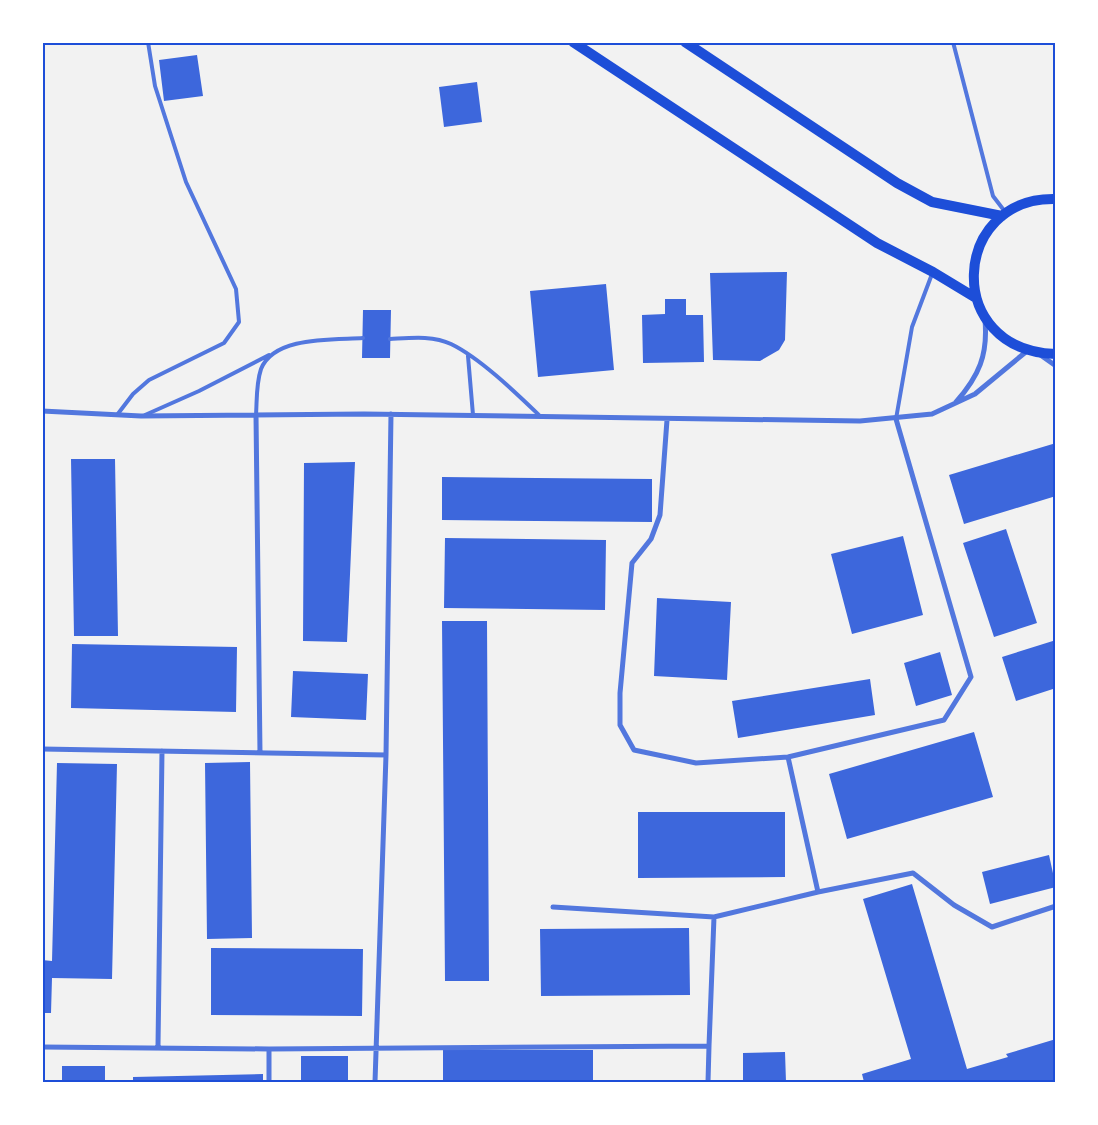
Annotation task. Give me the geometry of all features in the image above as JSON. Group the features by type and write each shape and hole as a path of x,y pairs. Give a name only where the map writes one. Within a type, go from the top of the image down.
{"main road":[{"path":"573,42 877,243 933,272 976,298"},
{"path":"685,42 896,183 932,202 1004,214"},
{"path":"1056,199 1044,198 1024,203 1004,214 985,237 975,262 973,280 976,298 984,317 1007,341 1039,354 1056,354"}],"street":[{"path":"954,404 970,386 982,364 987,340 984,317"},
{"path":"42,411 141,416 391,414 667,420 860,421 896,419 932,414 975,394 1028,351"},
{"path":"1039,354 1056,366"},
{"path":"375,1082 386,755 391,414"},
{"path":"256,416 260,753"},
{"path":"667,420 660,515 651,539 632,563 620,693 620,725 634,750 696,763 788,757 944,720 972,677 896,419"},
{"path":"42,749 386,755"},
{"path":"158,1046 162,751"},
{"path":"788,757 818,892"},
{"path":"553,907 714,917 818,892 913,873 954,906 992,927 1056,906"},
{"path":"708,1082 714,917"},
{"path":"42,1047 158,1046 269,1049 709,1046"},
{"path":"269,1049 269,1082"}],"lane":[{"path":"117,415 133,394 149,380 224,343 239,322 236,289 186,182 155,86 148,42"},
{"path":"953,42 993,196 1004,214"},
{"path":"896,419 912,327 933,272"},
{"path":"141,416 199,391 284,347 297,344 363,338"},
{"path":"390,339 434,340 450,344 516,393 540,416"},
{"path":"256,416 260,375 271,354"},
{"path":"468,356 473,415"}],"building":[{"path":"197,55 203,96 164,101 159,60"},
{"path":"477,82 482,122 444,127 439,87"},
{"path":"787,272 785,340 779,350 760,361 713,360 710,273"},
{"path":"606,284 614,370 538,377 530,291"},
{"path":"665,299 686,299 686,315 703,315 704,362 643,363 642,315 665,314"},
{"path":"363,310 391,310 390,358 362,358"},
{"path":"1056,443 1056,496 964,524 949,475"},
{"path":"71,459 115,459 118,636 74,636"},
{"path":"355,462 347,642 303,641 304,463"},
{"path":"442,477 652,479 652,522 442,520"},
{"path":"1006,529 1037,623 994,637 963,543"},
{"path":"903,536 923,615 852,634 831,554"},
{"path":"445,538 606,540 605,610 444,608"},
{"path":"657,598 731,602 727,680 654,676"},
{"path":"442,621 487,621 489,981 445,981"},
{"path":"1056,640 1056,688 1016,701 1002,657"},
{"path":"72,644 237,647 236,712 71,708"},
{"path":"940,652 952,695 916,706 904,663"},
{"path":"293,671 368,674 366,720 291,717"},
{"path":"870,679 875,715 738,738 732,701"},
{"path":"974,732 993,797 847,839 829,774"},
{"path":"250,762 252,938 207,939 205,763"},
{"path":"57,763 117,764 112,979 52,978 51,1013 42,1013 42,960 52,961"},
{"path":"638,812 785,812 785,877 638,878"},
{"path":"1049,855 1056,887 990,904 982,872"},
{"path":"912,884 967,1069 1008,1057 1006,1054 1056,1039 1056,1082 864,1082 862,1074 911,1059 863,899"},
{"path":"689,928 690,995 541,996 540,929"},
{"path":"211,948 363,949 362,1016 211,1015"},
{"path":"443,1050 593,1050 593,1082 443,1082"},
{"path":"785,1052 786,1082 743,1082 743,1053"},
{"path":"301,1056 348,1056 348,1082 301,1082"},
{"path":"62,1066 105,1066 105,1082 62,1082"},
{"path":"263,1074 263,1082 133,1082 133,1077"}]}
